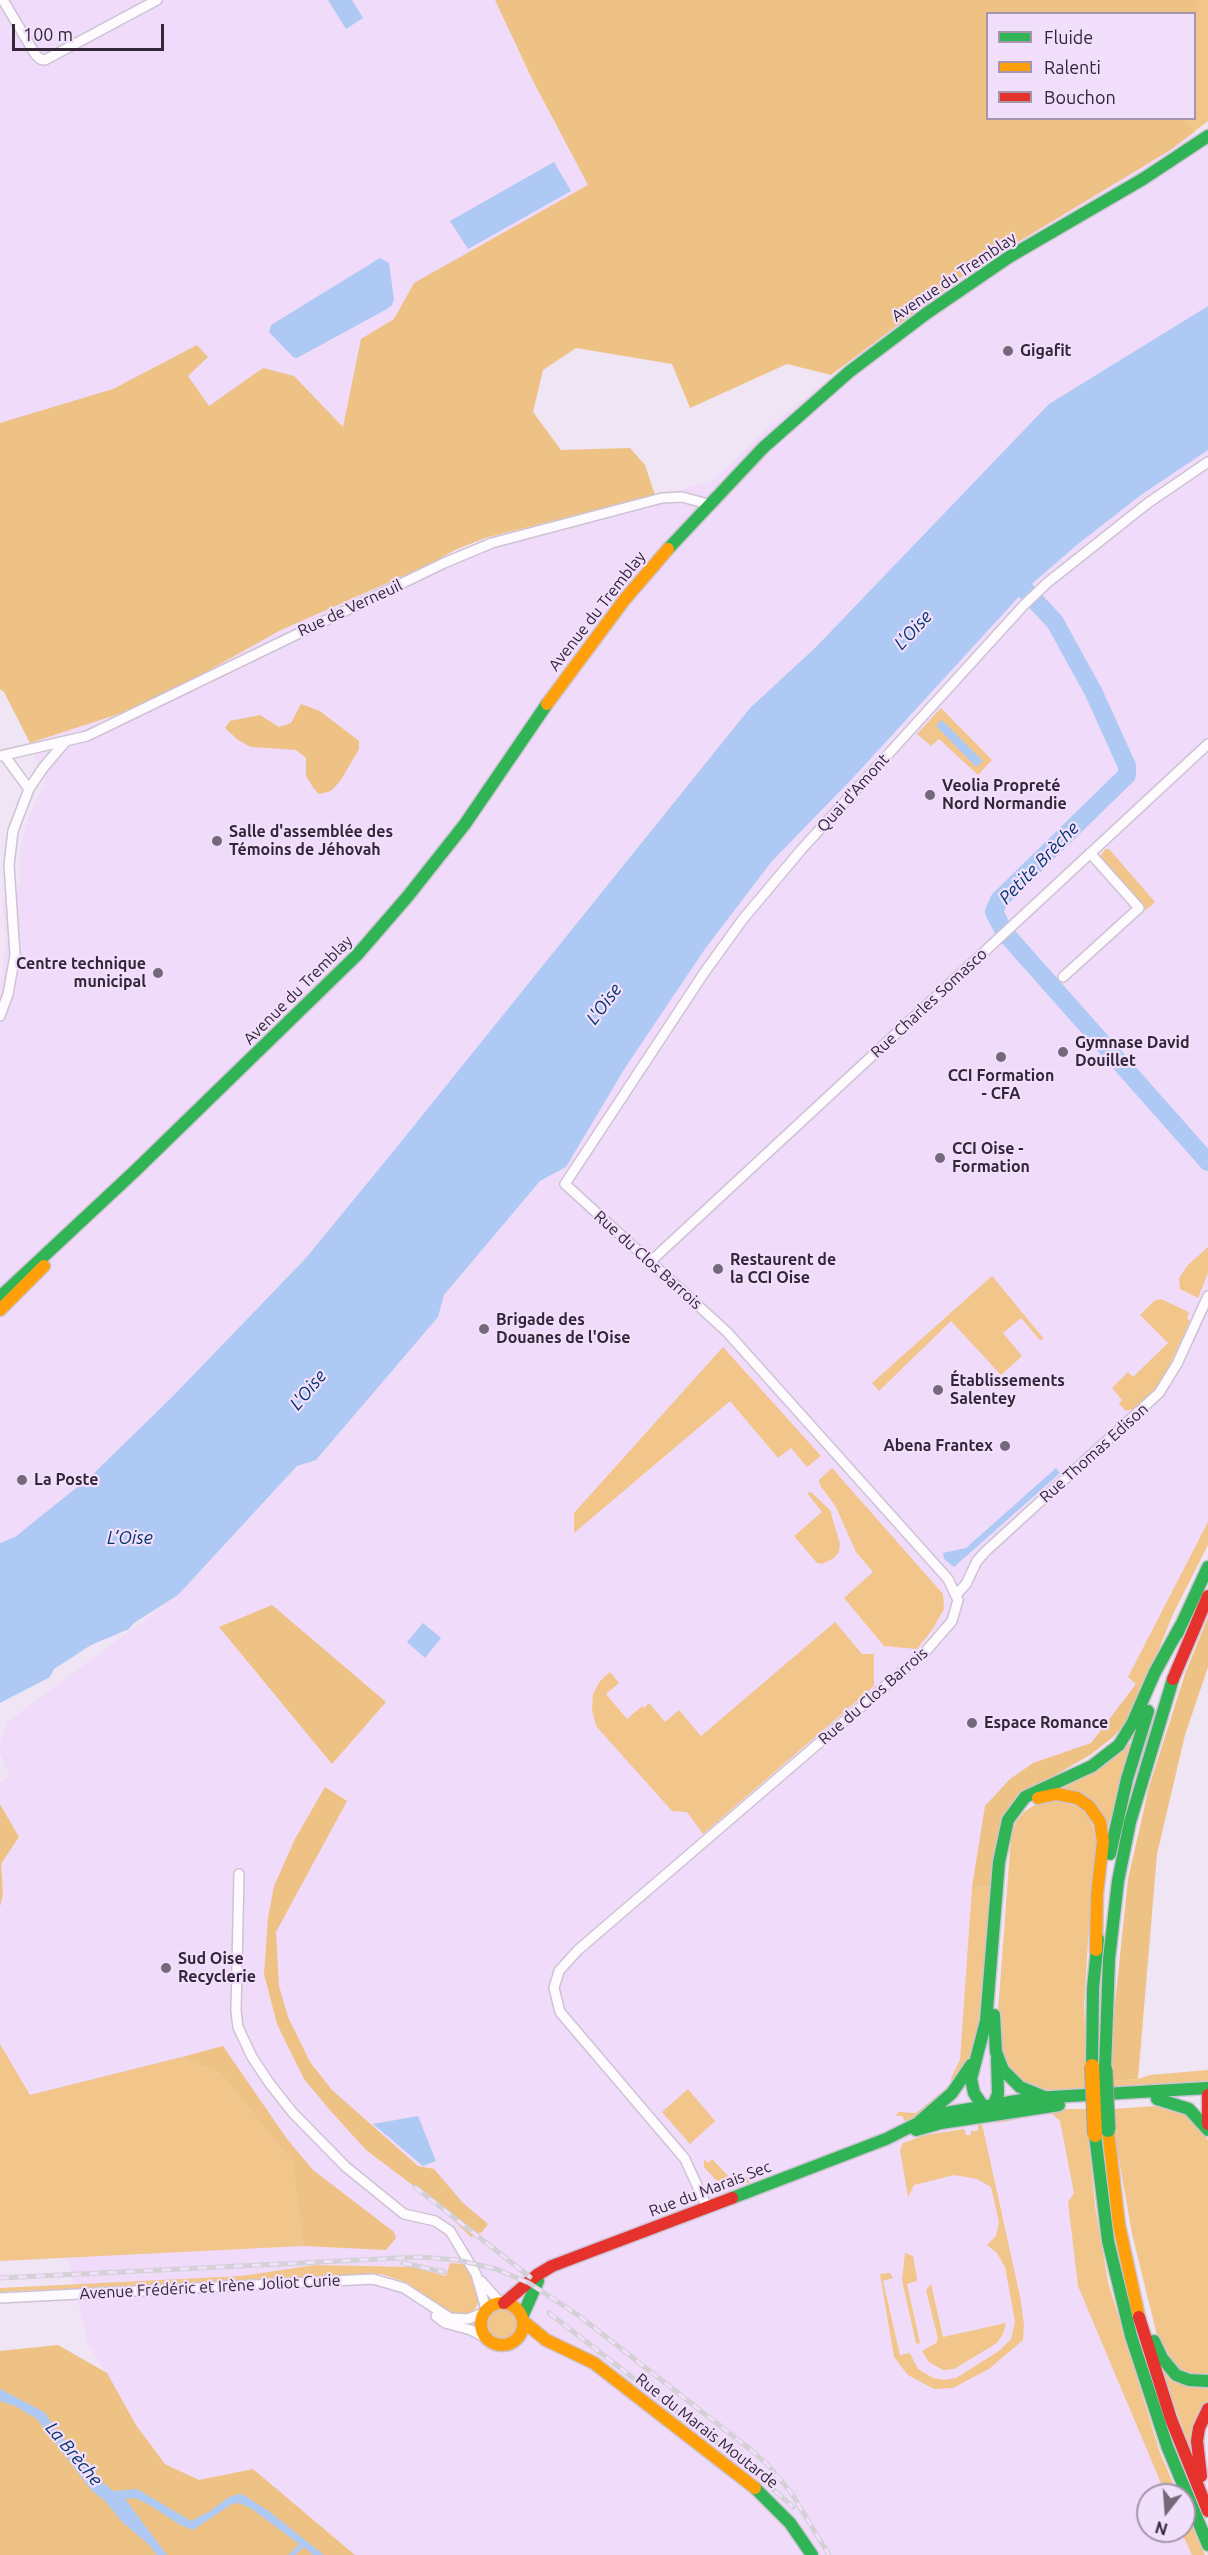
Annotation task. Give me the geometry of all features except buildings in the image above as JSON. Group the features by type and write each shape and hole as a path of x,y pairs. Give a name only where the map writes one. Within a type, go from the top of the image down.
{"main road":[{"name":"Avenue du Tremblay","path":"0,1297 102,1203 312,1001 370,941 465,825 566,677 614,613 708,504 764,448 825,392 922,316 1003,261 1150,175 1208,136"},
{"name":"Avenue du Tremblay","path":"0,1310 102,1203"},
{"path":"1208,1567 1155,1672 1133,1722 1119,1745 1092,1766 1025,1797 1008,1820 1003,1834 999,1862 986,2021 976,2056 971,2087 989,2109 999,2085 994,2015 1006,1848 1011,1829 1019,1813 1029,1803 1044,1796 1062,1794 1077,1798 1089,1806 1100,1822 1103,1841 1097,1894 1096,1950 1098,2067 1108,2241 1125,2317 1161,2428 1208,2545"},
{"path":"1098,2067 1118,1881 1128,1832 1147,1756 1166,1697 1208,1596"},
{"path":"1096,1950 1105,1884 1125,1788 1155,1690 1181,1624"},
{"path":"920,2121 952,2092 976,2056"},
{"path":"997,2058 1003,2070 1017,2085 1030,2093 1047,2098"},
{"path":"1186,2093 1208,2088"},
{"path":"1186,2093 1208,2096 1208,2124"},
{"name":"Rue du Marais Sec","path":"886,2139 934,2115 989,2109 1157,2099 1186,2093"},
{"name":"Rue du Marais Sec","path":"502,2303 545,2270 886,2139 989,2109 1047,2098 1186,2093"},
{"path":"1157,2099 1189,2109 1208,2130"},
{"path":"1101,2132 1126,2263 1158,2381 1208,2511"},
{"path":"1126,2263 1156,2345 1165,2363 1181,2377 1195,2382 1208,2381"},
{"path":"522,2319 515,2307 502,2303 485,2311 480,2326 486,2338 500,2345 515,2340 521,2333 522,2319 531,2293 545,2270"},
{"name":"Rue du Marais Moutarde","path":"522,2319 541,2337 594,2363 754,2487 790,2523 812,2555"},
{"name":"Rue du Marais Moutarde","path":"515,2340 530,2340 566,2349"},
{"path":"1208,2409 1199,2428 1197,2447 1208,2503"}],"street":[{"path":"3,0 35,54 43,60 53,58 157,0"},
{"name":"Quai d'Amont","path":"565,1184 704,973 743,919 801,850 1024,605 1128,518 1208,462"},
{"name":"Rue de Verneuil","path":"2,755 87,736 474,550 505,539 663,498 682,497 708,504"},
{"path":"0,1016 8,994 15,955 9,865 15,825 29,789 65,742"},
{"name":"Rue Charles Somasco","path":"650,1262 1208,744"},
{"path":"2,755 29,789"},
{"path":"1063,977 1139,908 1090,853"},
{"name":"Rue du Clos Barrois","path":"565,1184 727,1332 948,1579 957,1594 958,1604 952,1621 933,1645 578,1950 559,1971 554,1988 560,2012 685,2159 707,2207"},
{"name":"Rue Thomas Edison","path":"957,1594 966,1584 977,1562 986,1551 1159,1393 1177,1364 1208,1296"},
{"path":"239,1874 236,2011 238,2027 252,2057 277,2093 327,2150 404,2214 446,2226 476,2274 502,2303"},
{"path":"476,2274 485,2311"},
{"name":"Avenue Frédéric et Irène Joliot Curie","path":"0,2298 365,2279 392,2283 416,2295 450,2318 468,2319 485,2311"},
{"name":"Avenue Frédéric et Irène Joliot Curie","path":"416,2295 442,2321 471,2330 486,2338"}],"shaded area":[{"path":"0,0 495,0 530,76 588,185 370,437 0,443"},
{"path":"495,0 1197,0 1196,12 986,12 986,120 1184,120 1194,132 1169,151 970,271 831,375 787,364 690,408 672,364 576,348 543,370 533,412 561,450 630,448 645,465 655,495 485,538 279,631 149,704 30,743 4,692 0,689 0,423 113,389 197,345 208,357 188,376 209,406 263,368 294,376 343,427 361,339 394,319 414,283 588,185 532,79"},
{"path":"1048,0 1208,0 1208,121 1169,151 1066,120 1196,120 1196,12 1042,12"},
{"path":"1194,132 1208,139 1208,306 1049,404 816,647 750,708 305,1259 173,1396 91,1476 15,1537 0,1544 0,989 6,942 2,898 20,887 23,835 29,815 45,784 30,743 149,704 279,631 485,538 711,482 771,425 898,323 970,271 1169,151"},
{"path":"1208,450 1208,1530 1136,1684 1091,1743 985,1806 973,1924 1001,2039 1073,2117 1092,2285 1167,2483 1136,2483 1136,2543 1190,2543 1195,2555 355,2555 253,2469 199,2480 165,2464 136,2425 88,2344 30,2095 0,2044 0,1907 3,1894 1,1864 19,1837 0,1804 0,1782 10,1776 0,1754 0,1742 7,1722 178,1595 297,1466 316,1460 438,1317 444,1295 540,1181 566,1167 625,1068 705,949 771,861 851,780 1025,590 1078,544 1141,495"},
{"path":"301,704 320,711 359,741 359,749 341,780 331,791 319,794 314,789 306,776 306,758 296,750 251,747 238,740 225,728 230,721 260,715 279,727 291,723"},
{"path":"941,708 992,760 978,775 939,739 931,746 917,734"},
{"path":"1105,849 1109,849 1155,902 1146,910 1100,857"},
{"path":"1208,1247 1208,1273 1198,1298 1180,1289 1179,1278 1187,1266"},
{"path":"992,1276 1044,1339 1040,1340 1021,1318 1003,1333 1022,1356 1001,1375 951,1321 879,1391 872,1383"},
{"path":"1161,1299 1189,1312 1187,1318 1190,1321 1165,1375 1137,1408 1126,1411 1119,1404 1122,1400 1112,1388 1128,1372 1133,1377 1168,1343 1140,1315 1154,1301"},
{"path":"723,1347 821,1456 807,1467 791,1448 778,1458 730,1401 574,1533 574,1513"},
{"path":"832,1468 943,1594 944,1609 932,1630 917,1649 884,1646 844,1598 873,1572 856,1552 836,1507 820,1485 819,1480"},
{"path":"811,1492 830,1510 840,1544 839,1552 834,1558 822,1564 817,1563 794,1536 822,1512 807,1493"},
{"path":"1208,1522 1208,1545 1174,1612 1141,1693 1128,1677"},
{"path":"272,1605 386,1702 332,1764 219,1627"},
{"path":"1208,1617 1208,1667 1185,1735 1157,1854 1138,2079 1113,2081 1111,2042 1128,1879 1149,1787 1185,1674"},
{"path":"835,1622 862,1654 874,1654 874,1686 703,1834 687,1812 672,1811 596,1726 592,1710 593,1694 600,1681 610,1672 619,1683 606,1694 627,1719 649,1703 665,1722 679,1710 701,1736"},
{"path":"1136,1684 1141,1693 1126,1723 1112,1738 1090,1755 1024,1793 991,1886 972,1887 985,1806 1010,1779 1033,1763 1091,1743"},
{"path":"1132,1742 1108,1828 1058,1789"},
{"path":"325,1787 347,1801 276,1932 279,1986 288,2017 310,2062 332,2090 418,2166 434,2169 463,2203 488,2224 482,2232 471,2237 435,2202 366,2150 304,2079 277,2024 264,1974 268,1918 274,1886 295,1839"},
{"path":"1045,1798 1086,1808 1099,1845 1088,1942 1084,2006 1089,2094 1055,2095 1023,2083 1001,2055 997,2025 1011,1837 1016,1822 1024,1812"},
{"path":"0,1804 19,1837 1,1864 3,1894 0,1907"},
{"path":"991,1886 977,2041 960,2078 916,2117 905,2121 902,2116 896,2116 898,2112 916,2113 951,2084 951,2078 960,2060 972,1887"},
{"path":"0,2044 30,2095 182,2057 221,2074 292,2161 303,2246 0,2261"},
{"path":"223,2046 287,2139 313,2170 394,2232 396,2238 386,2250 303,2246 292,2161 221,2074 182,2057"},
{"path":"1208,2070 1208,2083 1112,2091 1113,2081"},
{"path":"688,2089 715,2121 690,2144 662,2112"},
{"path":"1155,2106 1180,2110 1205,2133 1208,2141 1208,2378 1180,2373 1157,2335 1132,2234 1115,2137 1113,2109"},
{"path":"1043,2109 1086,2109 1095,2206 1108,2282 1159,2450 1173,2483 1161,2483 1078,2286 1068,2202 1074,2193 1060,2121 1051,2113 997,2123 998,2117"},
{"path":"982,2124 1020,2296 1024,2325 1023,2340 989,2369 953,2388 934,2389 908,2375 894,2357 880,2274 890,2273 893,2278 883,2281 900,2355 910,2353 918,2369 933,2378 944,2380 956,2378 999,2351 1011,2339 1015,2322 1005,2267 997,2253 987,2245 996,2236 999,2222 991,2187 977,2179 954,2175 914,2185 908,2197 900,2150 903,2143 926,2135 964,2129 966,2135 971,2135 971,2131 978,2131 978,2125"},
{"path":"704,2159 708,2163 712,2159 730,2178 736,2174 750,2178 749,2183 726,2184 716,2180 704,2167"},
{"path":"905,2253 913,2256 917,2278 916,2281 907,2284 920,2343 918,2344 902,2280"},
{"path":"450,2263 464,2264 475,2285 479,2301 473,2312 468,2315 454,2315 439,2309 408,2283 382,2274 0,2292 0,2288 241,2276 315,2265 412,2267 446,2276"},
{"path":"931,2284 943,2337 1006,2323 997,2343 954,2369 943,2370 929,2362 922,2351 936,2343 938,2339 926,2290"},
{"path":"502,2309 513,2313 517,2324 513,2335 502,2339 491,2335 487,2324 491,2313"},
{"path":"58,2345 107,2373 136,2425 165,2464 199,2480 253,2469 355,2555 0,2555 0,2351"},
{"path":"1161,2369 1208,2385 1208,2402 1191,2451"},
{"path":"1196,2534 1205,2555 1192,2555 1186,2543 1196,2543"}],"water":[{"path":"328,0 352,0 363,18 346,29"},
{"path":"554,162 571,191 468,249 450,221"},
{"path":"380,258 389,263 394,299 392,305 387,309 297,358 293,357 269,332 271,325"},
{"name":"L’Oise","path":"1208,306 1208,450 1141,495 1078,544 1025,590 851,780 772,861 705,949 625,1068 566,1167 540,1181 444,1295 438,1317 316,1460 297,1466 178,1595 134,1623 129,1629 91,1645 54,1669 50,1677 0,1703 0,1543 15,1537 91,1476 173,1396 305,1259 750,708 816,647 1049,404"},
{"path":"942,720 983,761 976,767 936,726"},
{"path":"1056,1468 1060,1473 954,1567 944,1559 943,1553 966,1548"},
{"path":"423,1623 441,1638 425,1658 407,1642"},
{"path":"418,2116 436,2161 423,2166 373,2124"},
{"name":"La Brèche","path":"0,2389 44,2412 84,2466 113,2491 137,2489 191,2521 229,2497 244,2495 270,2512 324,2555 313,2555 304,2547 295,2555 288,2555 299,2544 252,2509 239,2503 232,2504 193,2530 180,2525 148,2504 134,2498 125,2499 167,2555 157,2555 147,2543 122,2522 105,2501 91,2490 37,2419 15,2406 0,2401"}],"waterway":[{"name":"Petite Brèche","path":"1016,570 1025,590 1055,622 1093,691 1127,766 1127,775 999,900 994,912 1005,933 1208,1162"}],"railway":[{"path":"415,2187 530,2277"},
{"path":"0,2278 420,2257 458,2260 496,2269 529,2283 578,2315 751,2450 769,2466 792,2494 829,2555"},
{"path":"403,2263 444,2272"},
{"path":"549,2313 747,2466 793,2507"}],"traffic: fast":[{"path":"668,549 763,448 849,372 927,313 1009,257 1143,179 1208,136"},
{"path":"0,1297 136,1170 357,955 408,896 465,824 547,704"},
{"path":"1177,1634 1208,1567"},
{"path":"997,2058 998,2094 989,2115 974,2093 971,2079 986,2021 999,1862 1008,1820 1025,1797 1092,1766 1119,1745 1133,1722 1155,1672 1181,1625"},
{"path":"1105,2069 1109,1959 1118,1881 1130,1822 1173,1679"},
{"path":"1110,1854 1127,1779 1148,1711"},
{"path":"1092,2066 1093,1988 1098,1939"},
{"path":"994,2015 996,2052 1003,2070 1020,2087 1047,2098"},
{"path":"920,2121 952,2093 971,2065"},
{"path":"1105,2069 1108,2130"},
{"path":"732,2198 886,2139 934,2115 1034,2098 1208,2088"},
{"path":"1157,2099 1189,2109 1208,2130"},
{"path":"916,2130 941,2123 1059,2105"},
{"path":"1095,2135 1108,2241 1131,2336 1167,2446 1208,2545"},
{"path":"522,2317 538,2281"},
{"path":"1154,2341 1162,2358 1176,2375 1189,2380 1208,2381"},
{"path":"755,2488 790,2523 812,2555"}],"traffic: slow":[{"path":"547,704 625,599 668,549"},
{"path":"0,1310 44,1266"},
{"path":"1038,1798 1057,1794 1077,1798 1089,1806 1100,1822 1103,1841 1097,1894 1096,1950"},
{"path":"1092,2066 1095,2135"},
{"path":"1108,2130 1119,2225 1139,2317"},
{"path":"502,2303 510,2304 517,2309 522,2316 523,2324 522,2332 517,2339 510,2344 502,2345 494,2344 487,2339 482,2332 481,2324 482,2316 487,2309 494,2304 502,2303"},
{"path":"523,2321 546,2340 594,2363 755,2488"}],"traffic: jam":[{"path":"1173,1679 1208,1596"},
{"path":"1208,2095 1208,2124"},
{"path":"504,2303 537,2275 552,2266 732,2198"},
{"path":"1139,2317 1171,2419 1208,2511"},
{"path":"1201,2476 1197,2441 1199,2428 1208,2409"}],"place":[{"name":"Gigafit","path":"1008,351"},
{"name":"Veolia Propreté Nord Normandie","path":"930,795"},
{"name":"Salle d'assemblée des Témoins de Jéhovah","path":"217,841"},
{"name":"Centre technique municipal","path":"158,973"},
{"name":"Gymnase David Douillet","path":"1063,1052"},
{"name":"CCI Formation - CFA","path":"1001,1057"},
{"name":"CCI Oise - Formation","path":"940,1158"},
{"name":"Restaurent de la CCI Oise","path":"718,1269"},
{"name":"Brigade des Douanes de l'Oise","path":"484,1329"},
{"name":"Établissements Salentey","path":"938,1390"},
{"name":"Abena Frantex","path":"1005,1446"},
{"name":"La Poste","path":"22,1480"},
{"name":"Espace Romance","path":"972,1723"},
{"name":"Sud Oise Recyclerie","path":"166,1968"}],"water label":[{"name":"L'Oise","path":"913,630"},
{"name":"L'Oise","path":"604,1004"},
{"name":"L'Oise","path":"308,1390"}]}
